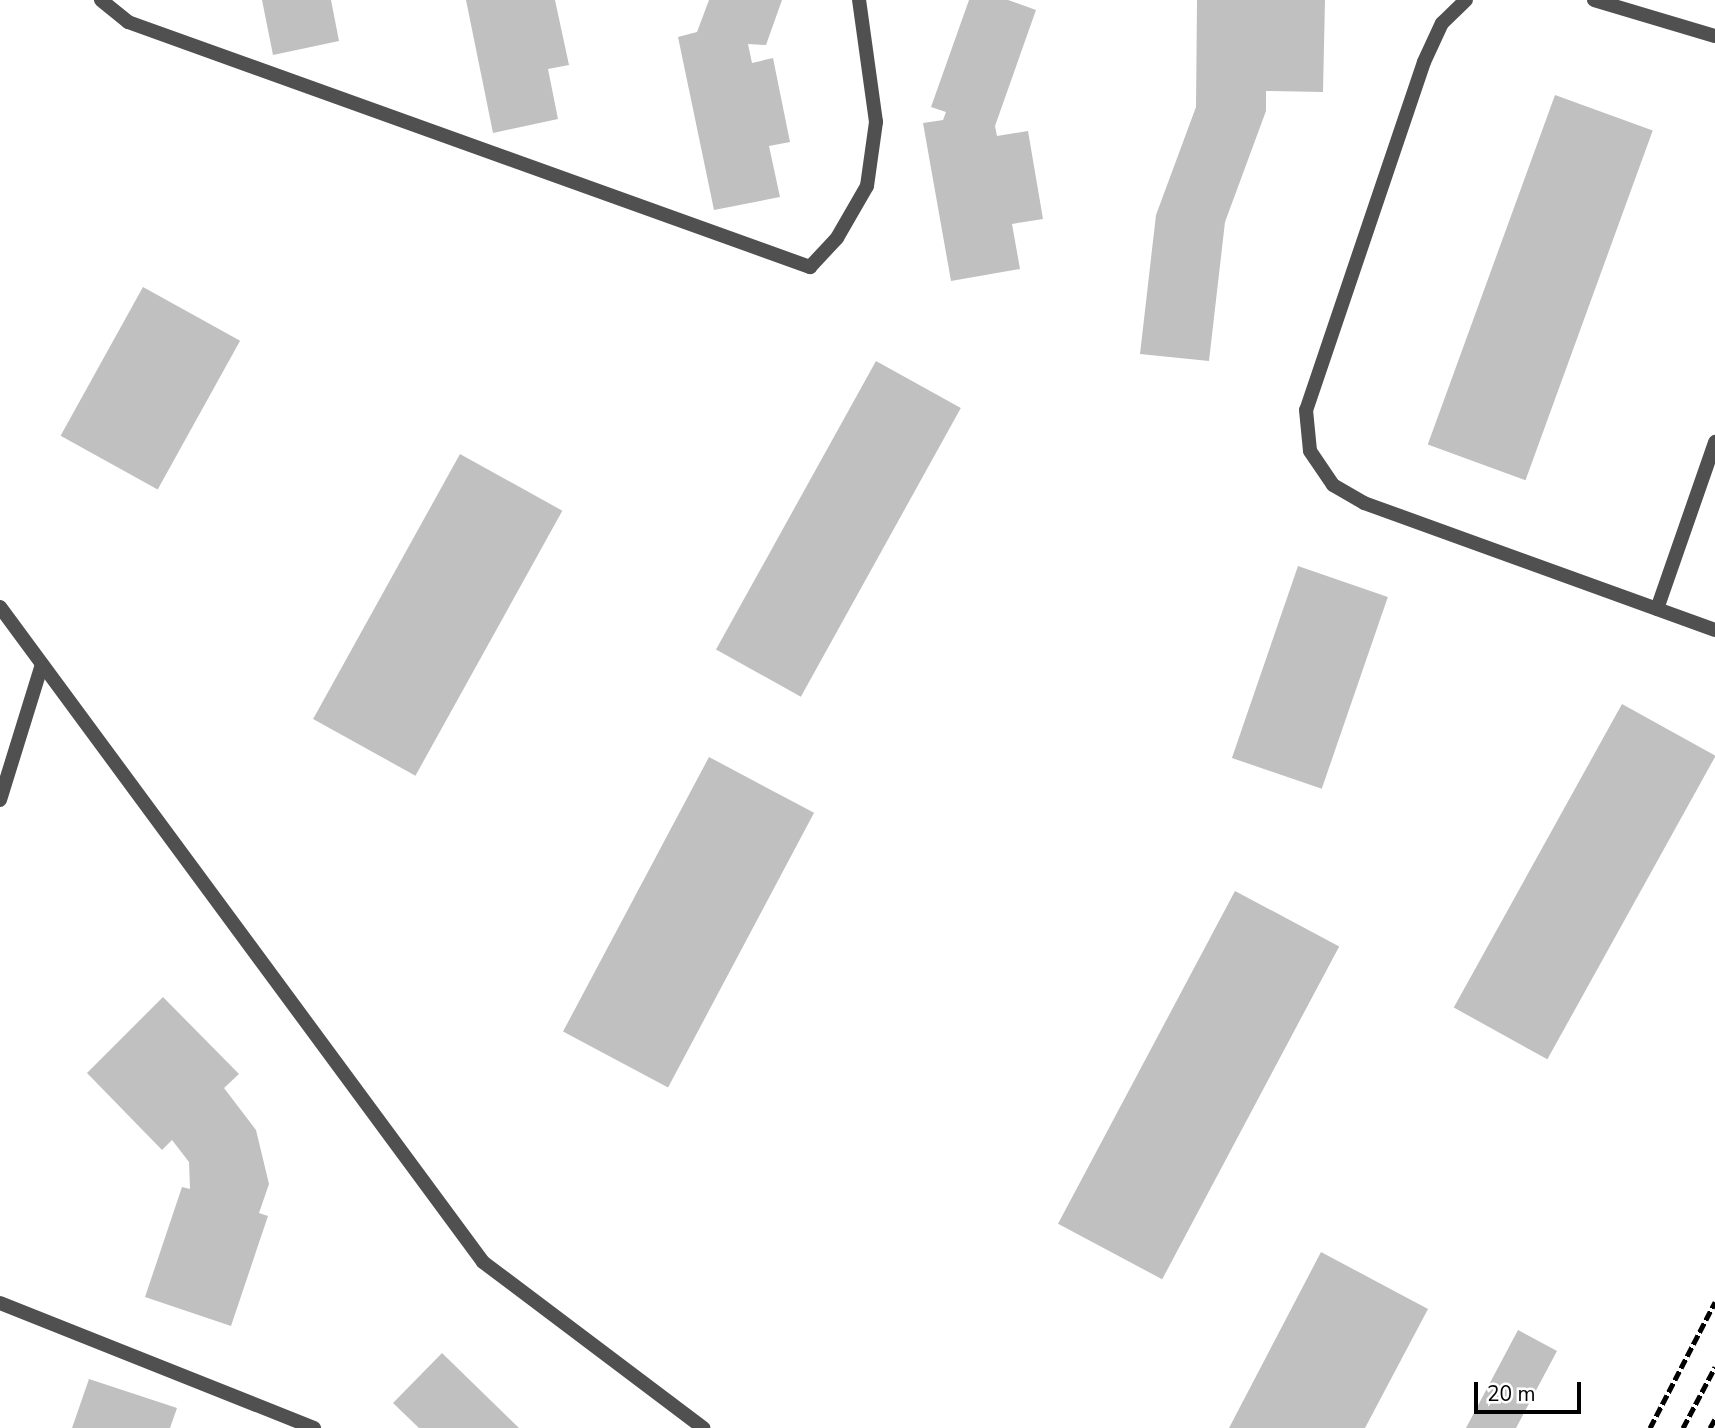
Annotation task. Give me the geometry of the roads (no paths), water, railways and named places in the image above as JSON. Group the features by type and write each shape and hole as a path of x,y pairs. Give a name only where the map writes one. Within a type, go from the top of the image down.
{"street":[{"path":"101,0 128,22 810,267 837,238 867,186 876,122 859,0"},
{"path":"1466,0 1442,23 1427,52 1306,410 1310,451 1333,485 1356,499 1715,630"},
{"path":"1594,0 1715,36"},
{"path":"1657,609 1715,442"},
{"path":"0,607 483,1262 703,1428"},
{"path":"0,800 42,664"},
{"path":"0,1303 314,1428"}],"railway":[{"path":"1650,1428 1715,1302"},
{"path":"1683,1428 1715,1367"},
{"path":"1710,1428 1715,1419"}]}
